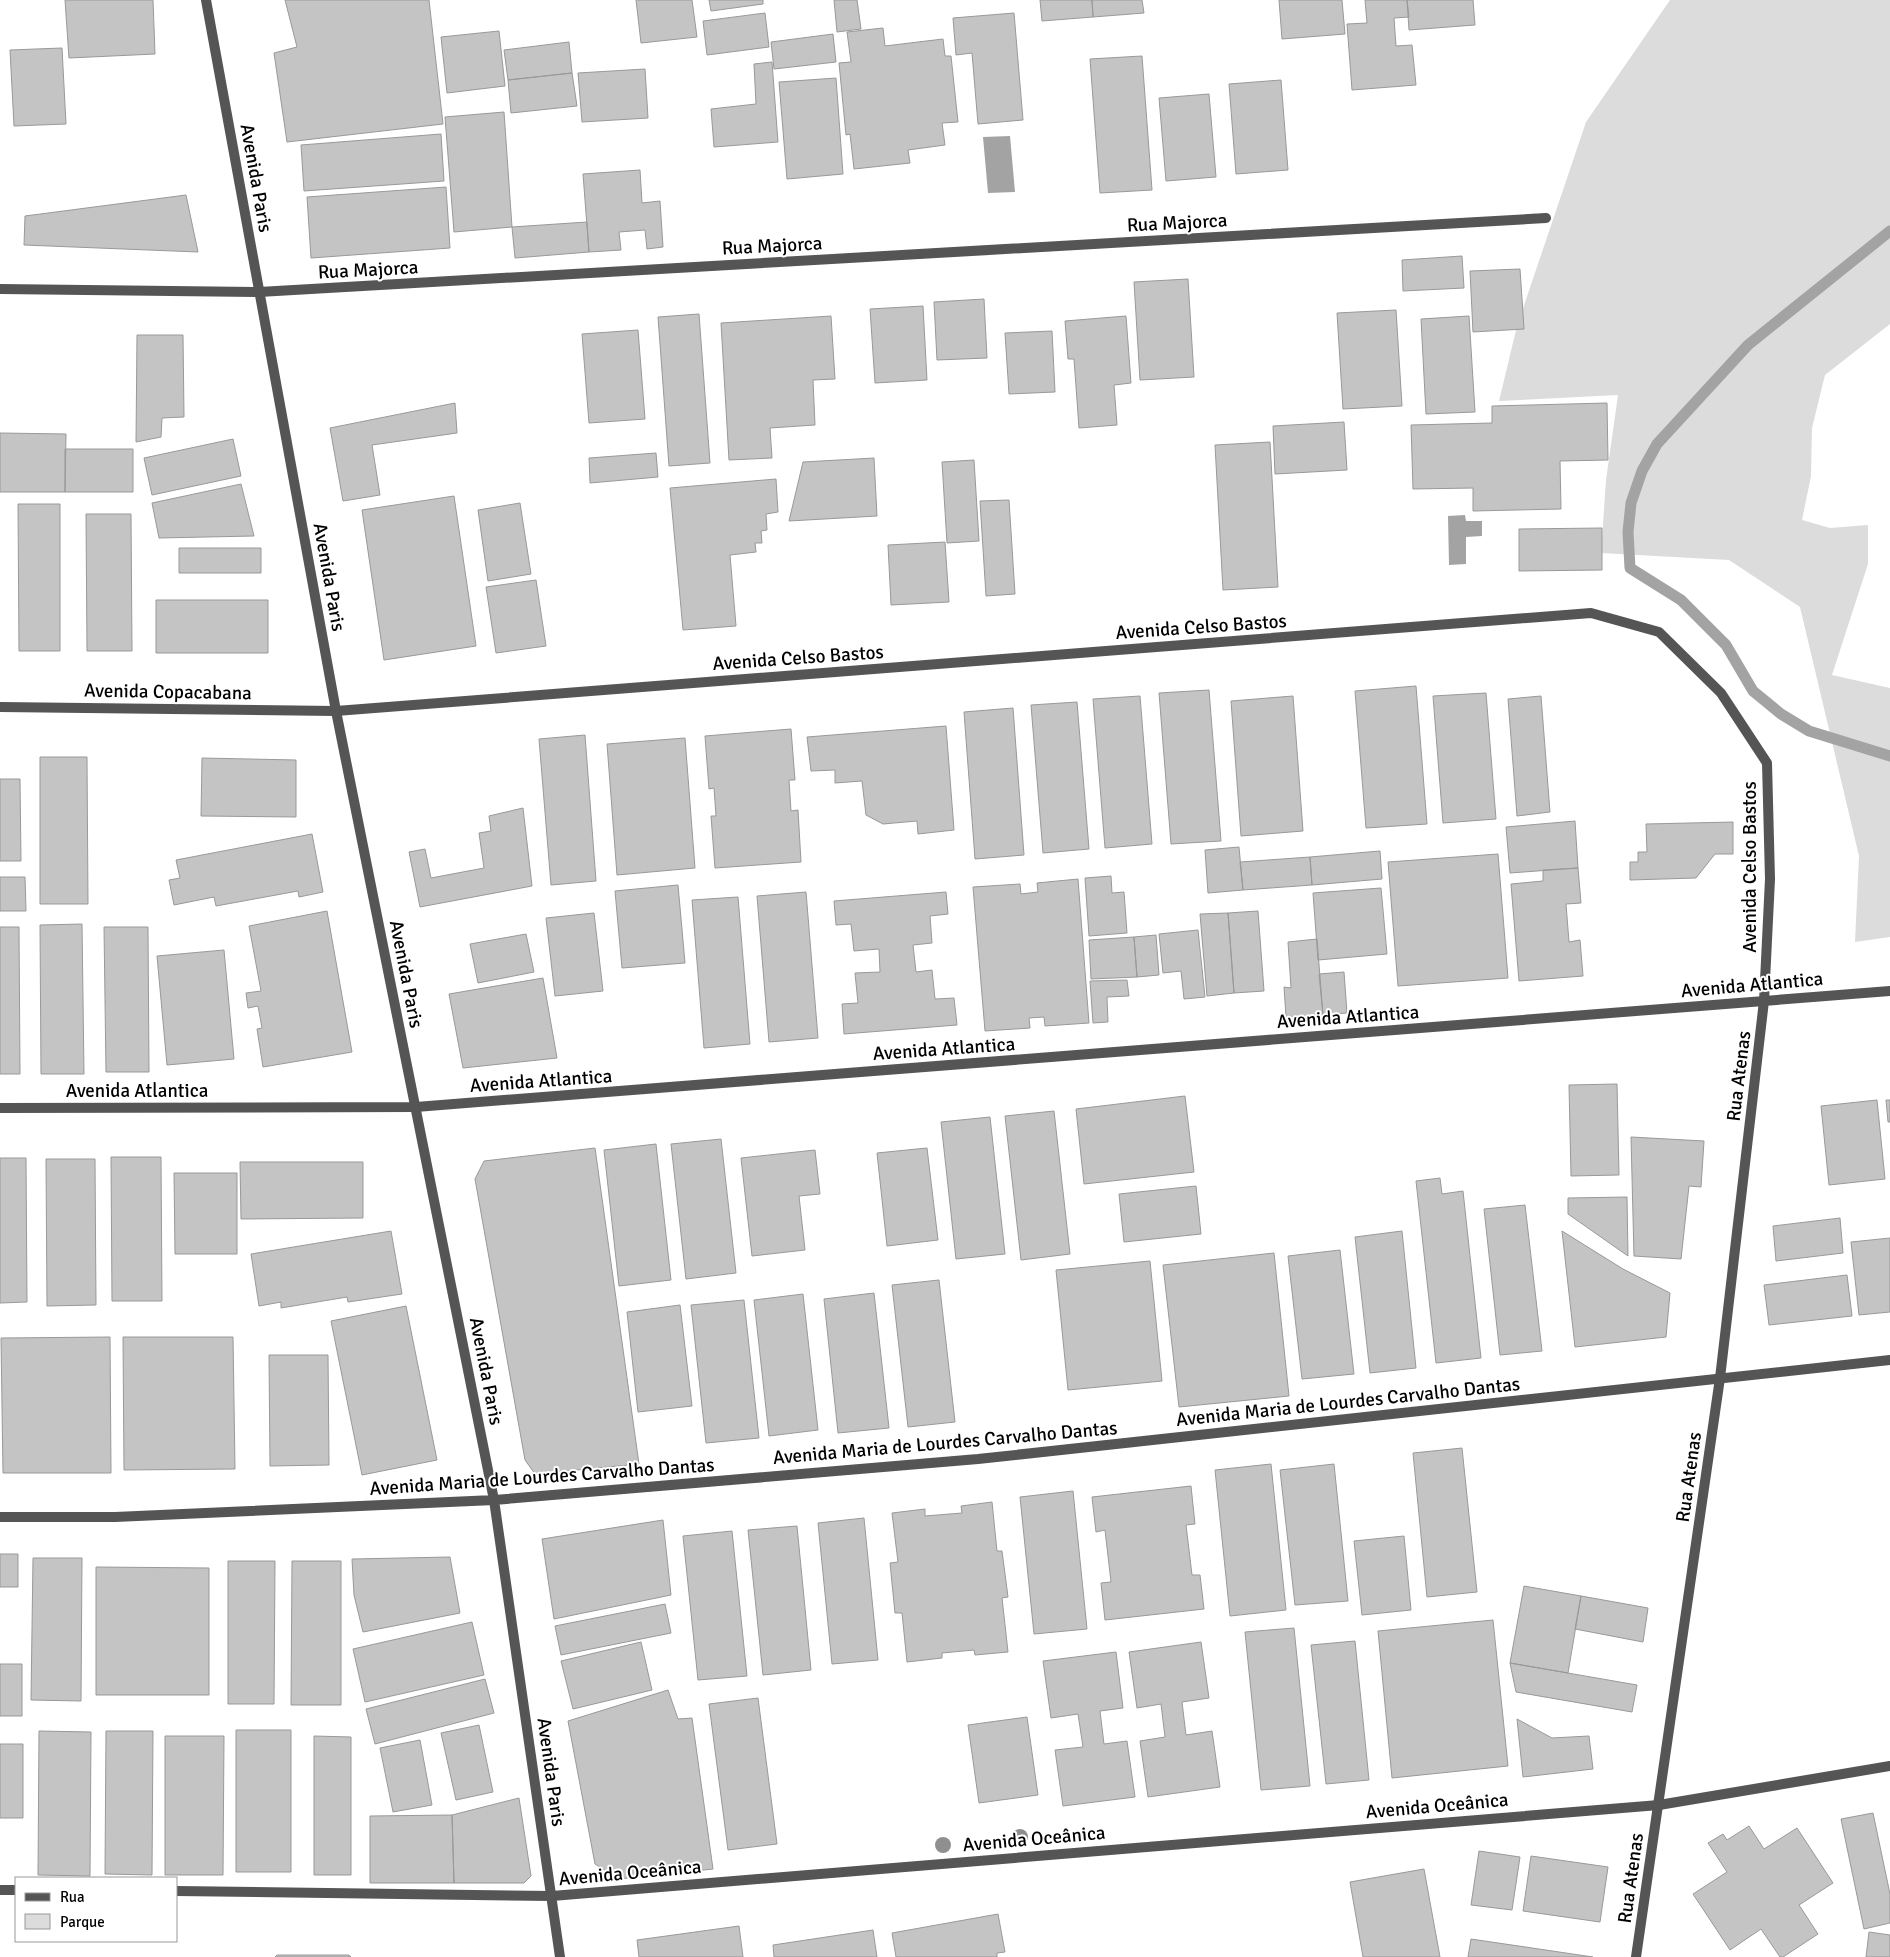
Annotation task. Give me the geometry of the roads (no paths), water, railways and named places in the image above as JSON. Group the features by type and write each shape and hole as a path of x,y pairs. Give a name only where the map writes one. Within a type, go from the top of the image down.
{"street":[{"name":"Avenida Paris","path":"206,0 336,711 494,1500 560,1957"},
{"name":"Rua Majorca","path":"0,289 260,292 1546,218"},
{"name":"Avenida Celso Bastos","path":"336,711 1591,613 1658,632 1721,693 1767,763 1770,879 1764,1001"},
{"name":"Avenida Copacabana","path":"0,707 336,711"},
{"name":"Avenida Atlantica","path":"0,1108 416,1107 1890,991"},
{"name":"Rua Atenas","path":"1636,1957 1720,1378 1764,1001"},
{"name":"Avenida Maria de Lourdes Carvalho Dantas","path":"0,1517 115,1517 494,1500 978,1458 1890,1360"},
{"name":"Avenida Oceânica","path":"178,1892 552,1896 1659,1805 1890,1766"},
{"path":"0,1890 15,1890"}],"waterway":[{"path":"1890,231 1748,345 1657,444 1642,471 1631,503 1628,532 1630,568 1681,600 1726,645 1753,691 1781,714 1809,731 1890,756"}]}
